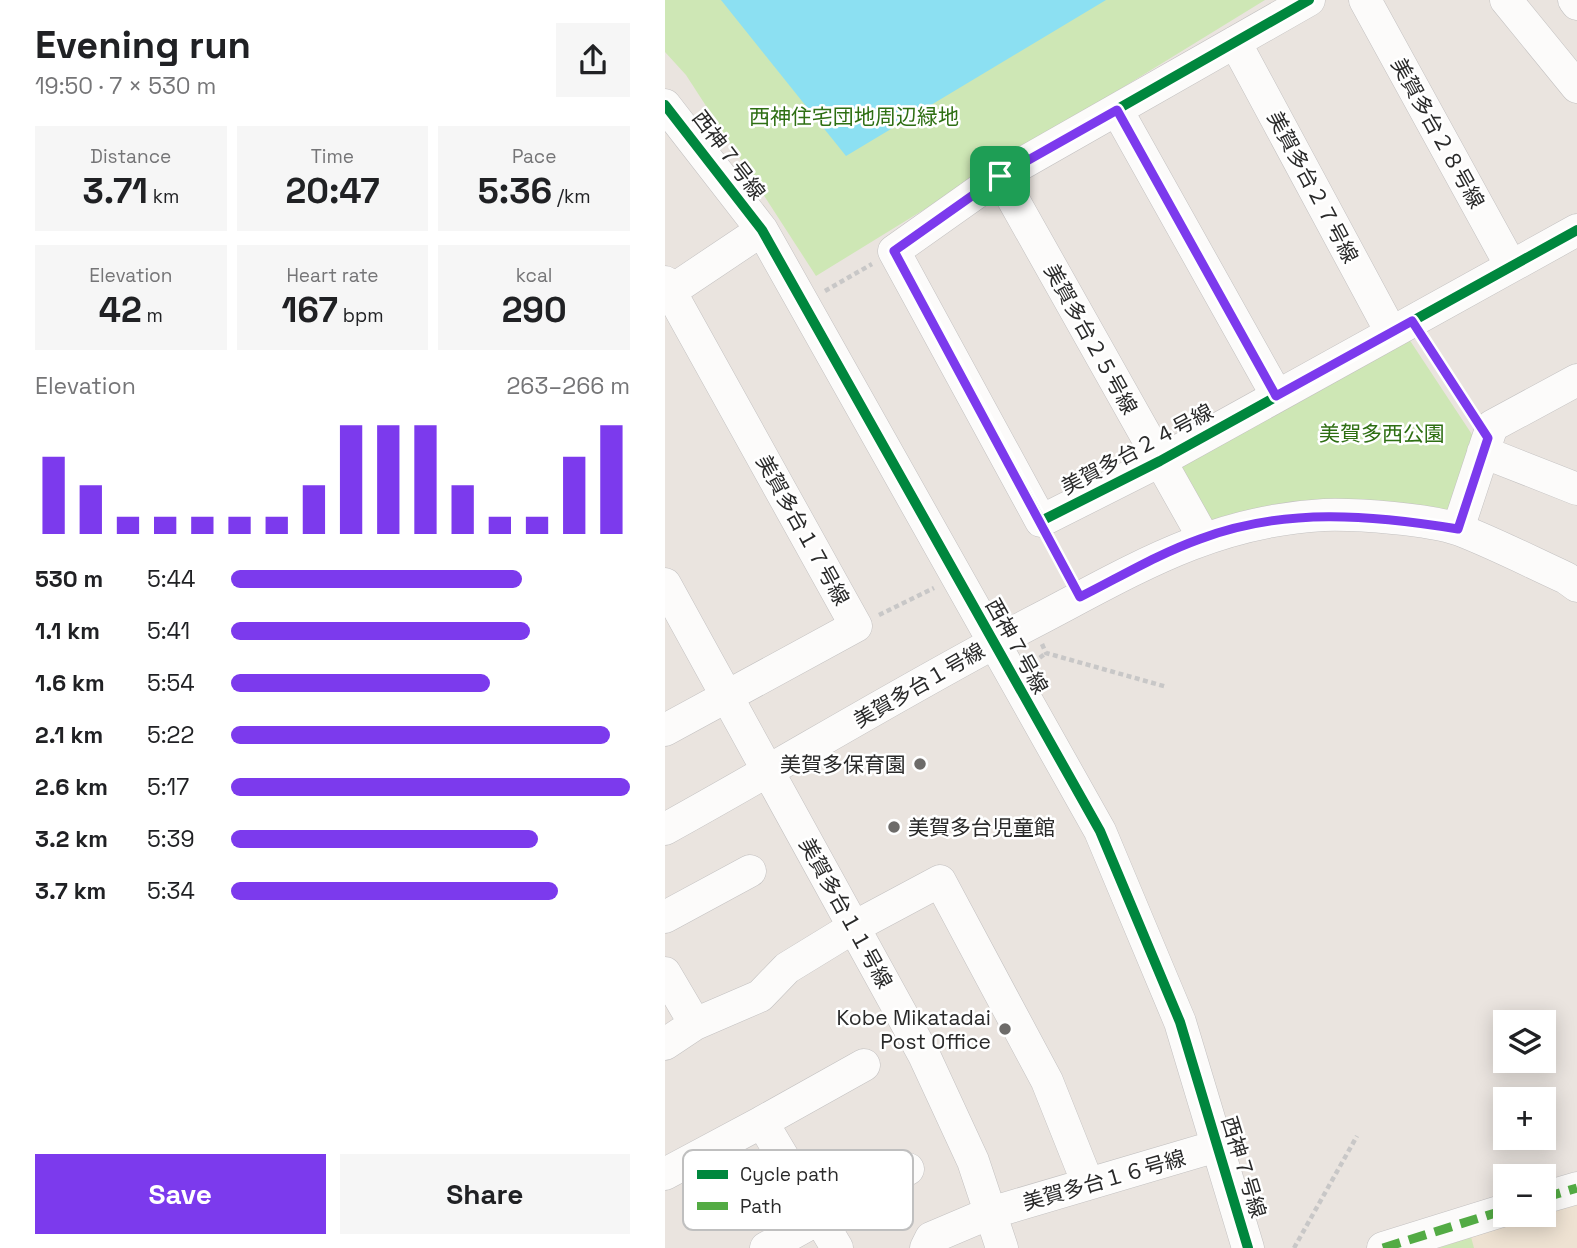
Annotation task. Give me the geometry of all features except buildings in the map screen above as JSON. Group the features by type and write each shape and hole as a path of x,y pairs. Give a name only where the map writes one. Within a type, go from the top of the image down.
{"street":[{"path":"1041,521 894,251 1000,176 1309,0"},
{"name":"美賀多台２８号線","path":"1366,0 1511,266"},
{"path":"1507,0 1577,87"},
{"name":"美賀多台２７号線","path":"1235,42 1402,327"},
{"name":"西神７号線","path":"665,105 762,230 1100,831 1179,1022 1248,1248"},
{"path":"1117,110 1276,396"},
{"name":"美賀多台２５号線","path":"1000,176 1203,537"},
{"path":"667,289 762,230"},
{"name":"美賀多台２４号線","path":"1041,521 1160,461 1577,230"},
{"name":"美賀多台１７号線","path":"665,730 856,626 667,289"},
{"path":"1458,529 1492,426 1577,380"},
{"path":"1486,445 1577,489"},
{"name":"美賀多台１号線","path":"665,829 993,642 1170,551 1203,537 1266,521 1326,515 1403,520 1458,529 1566,578 1577,586"},
{"name":"美賀多台１１号線","path":"665,584 924,1055 973,1161 1002,1248"},
{"path":"665,917 750,872"},
{"path":"665,1044 695,1024 760,996 787,968 853,927 940,881 1048,1081 1088,1184"},
{"path":"665,973 695,1024"},
{"path":"710,1150 864,1065"},
{"path":"762,1122 779,1150"},
{"name":"美賀多台１６号線","path":"926,1248 931,1238 990,1213 1217,1146"},
{"path":"665,1174 683,1164"},
{"path":"1556,1194 1577,1188"},
{"path":"1383,1248 1493,1214"},
{"path":"766,1248 798,1230"},
{"path":"826,1230 837,1248"}],"path":[{"path":"803,303 894,251"},
{"path":"1402,327 1486,445"},
{"path":"1041,521 1080,597"},
{"path":"856,626 956,577"},
{"path":"1034,621 1046,653 1167,687"},
{"path":"1294,1248 1357,1136"}],"shaded area":[{"path":"1577,1201 1577,1248 1427,1248 1494,1227 1556,1227 1556,1207"}],"green space":[{"name":"西神住宅団地周辺緑地","path":"665,0 1265,0 816,276 686,75 665,52"},
{"name":"美賀多西公園","path":"1407,336 1473,436 1450,512 1207,524 1178,470 1182,460"},
{"path":"1471,1237 1474,1248 1439,1248"}],"water":[{"path":"721,0 1106,0 846,156"}],"marked path":[{"path":"1556,1194 1577,1188"},
{"path":"1383,1248 1493,1214"}],"cycle path":[{"path":"1309,0 1000,176 894,251 1041,521 1160,461 1577,230"},
{"path":"665,105 762,230 1100,831 1180,1022 1248,1248"}],"place":[{"name":"美賀多保育園","path":"920,764"},
{"name":"美賀多台児童館","path":"894,827"},
{"name":"Kobe Mikatadai Post Office","path":"1005,1029"}],"route":[{"path":"1117,110 1276,396 1412,321 1488,438 1458,529 1403,520 1326,515 1266,521 1203,537 1080,597 894,251 1000,176 1117,110"}]}
